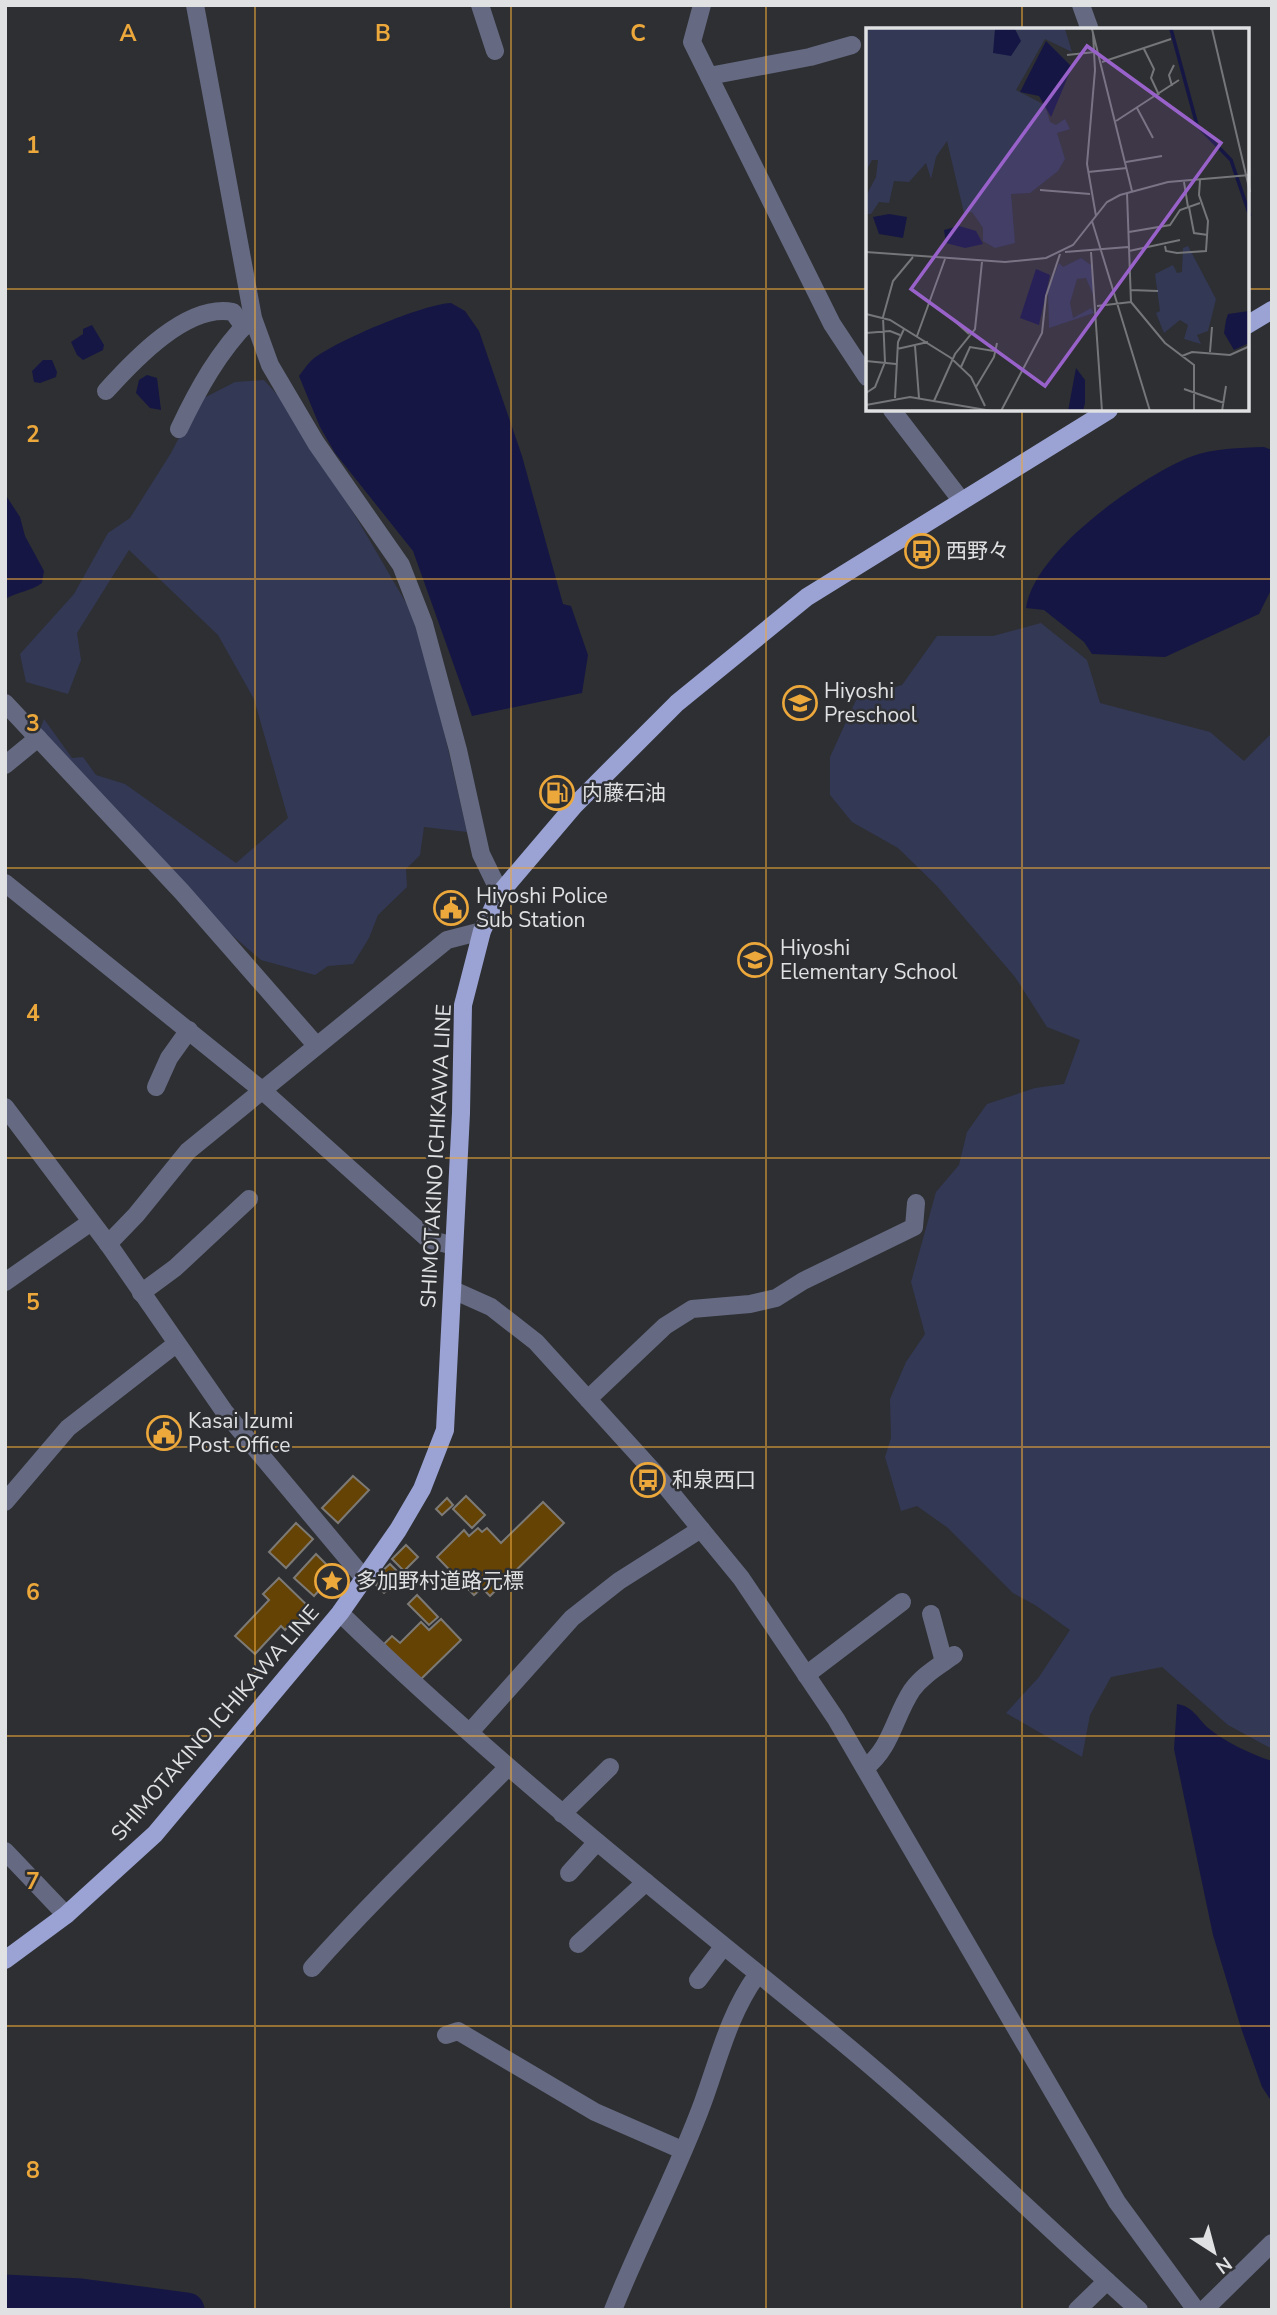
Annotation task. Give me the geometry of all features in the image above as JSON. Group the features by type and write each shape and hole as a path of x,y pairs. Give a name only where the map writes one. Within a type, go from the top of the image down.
{"main road":[{"path":"1249,324 1272,310"},
{"name":"SHIMOTAKINO ICHIKAWA LINE","path":"5,1960 66,1915 155,1834 340,1613 398,1530 422,1489 445,1430 461,1113 463,1006 482,932 500,893 573,806 677,703 807,597 1107,411"}],"street":[{"path":"195,5 248,322 316,443 401,565 424,624 458,750 481,854 500,893"},
{"path":"480,5 495,51"},
{"path":"702,5 692,42 832,324 866,375"},
{"path":"1081,5 1089,28"},
{"path":"709,76 810,57 852,45"},
{"path":"106,391 140,353 181,325 218,309 233,312 248,322"},
{"path":"180,429 201,383 248,322"},
{"path":"893,411 961,500"},
{"path":"5,703 182,892 316,1045"},
{"path":"5,765 38,738"},
{"path":"5,883 263,1091 428,1239 454,1246"},
{"path":"108,1244 136,1215 188,1151 447,940 482,932"},
{"path":"156,1087 169,1058 189,1030"},
{"path":"5,1107 108,1244 176,1344 277,1477 363,1577"},
{"path":"141,1293 175,1268 249,1199"},
{"path":"588,1399 665,1326 692,1309 750,1304 776,1298 803,1281 914,1227 916,1203"},
{"path":"5,1282 90,1222"},
{"path":"453,1290 491,1307 536,1342 741,1577 865,1768 1117,2202 1196,2310"},
{"path":"5,1502 83,1414 176,1344"},
{"path":"470,1732 572,1618 619,1581 701,1529"},
{"path":"806,1675 901,1602"},
{"path":"340,1613 414,1686 562,1814 757,1975 832,2033 1139,2310"},
{"path":"865,1768 884,1751 905,1702 919,1680 949,1659 931,1615"},
{"path":"312,1968 373,1899 404,1873 508,1767"},
{"path":"562,1814 610,1768"},
{"path":"569,1873 597,1842"},
{"path":"5,1851 66,1915"},
{"path":"578,1944 646,1882"},
{"path":"698,1980 723,1947"},
{"path":"612,2310 682,2150 736,2008 757,1975"},
{"path":"446,2035 458,2031 595,2112 682,2150"},
{"path":"1204,2310 1272,2242"},
{"path":"1077,2310 1107,2281"}],"shaded area":[{"path":"451,303 465,311 479,331 522,456 563,604 571,606 588,655 582,693 472,716 413,551 335,453 320,427 299,376 313,359 324,351 359,334 401,316"},
{"path":"92,325 104,345 103,350 83,360 77,355 71,342 83,334 83,329"},
{"path":"43,360 52,360 57,372 56,377 40,383 34,382 32,371"},
{"path":"147,375 157,378 161,410 150,408 136,393 139,380"},
{"path":"264,380 283,401 359,522 413,615 438,705 467,832 424,827 420,855 406,869 407,887 378,915 369,938 353,964 328,966 315,975 261,960 212,918 39,732 44,719 72,758 83,757 96,775 125,784 236,863 288,818 254,699 218,635 129,550 77,633 81,660 68,694 26,682 20,654 74,594 108,533 130,518 171,453 198,401 235,382"},
{"path":"1264,447 1272,450 1272,588 1259,614 1165,657 1092,654 1084,642 1044,610 1026,608 1033,586 1048,563 1068,541 1092,519 1144,481 1199,454"},
{"path":"5,494 20,517 25,536 44,571 42,583 5,599"},
{"path":"1041,623 1087,660 1100,703 1210,732 1244,761 1272,733 1272,1749 1228,1725 1162,1667 1111,1677 1090,1715 1082,1757 1006,1713 1039,1677 1070,1630 1013,1593 948,1528 917,1506 901,1511 885,1457 891,1438 890,1399 906,1362 925,1334 911,1282 936,1192 959,1165 967,1132 987,1104 1035,1088 1064,1084 1080,1040 1047,1027 1015,977 937,886 898,848 852,822 830,795 830,757 856,700 902,685 937,636 993,636"},
{"path":"1177,1704 1191,1710 1207,1727 1230,1743 1272,1761 1272,2102 1262,2087 1241,2028 1213,1935 1174,1749"}],"building":[{"path":"353,1476 369,1490 338,1523 322,1508"},
{"path":"466,1496 485,1515 472,1528 453,1509"},
{"path":"447,1498 453,1505 442,1515 436,1509"},
{"path":"543,1502 564,1523 490,1596 482,1588 474,1595 437,1557 464,1530 469,1536 478,1528 482,1532 487,1528 501,1543"},
{"path":"296,1523 313,1539 286,1568 269,1552"},
{"path":"406,1545 418,1557 404,1571 392,1559"},
{"path":"316,1554 328,1566 323,1572 330,1578 314,1596 294,1578"},
{"path":"390,1564 401,1575 391,1585 380,1573"},
{"path":"279,1578 311,1609 295,1625 292,1622 285,1630 281,1626 255,1654 235,1636 269,1600 263,1594"},
{"path":"383,1579 391,1587 384,1593 376,1585"},
{"path":"417,1595 438,1617 429,1625 408,1604"},
{"path":"441,1619 461,1640 420,1680 384,1644 392,1636 400,1643 421,1622 429,1630"}],"waterway":[{"path":"5,2292 81,2296 187,2310"}],"place":[{"name":"西野々","path":"922,551"},
{"name":"Hiyoshi Preschool","path":"800,703"},
{"name":"内藤石油","path":"557,793"},
{"name":"Hiyoshi Police Sub Station","path":"451,908"},
{"name":"Hiyoshi Elementary School","path":"755,960"},
{"name":"Kasai Izumi Post Office","path":"164,1433"},
{"name":"和泉西口","path":"648,1480"},
{"name":"多加野村道路元標","path":"332,1581"}]}
